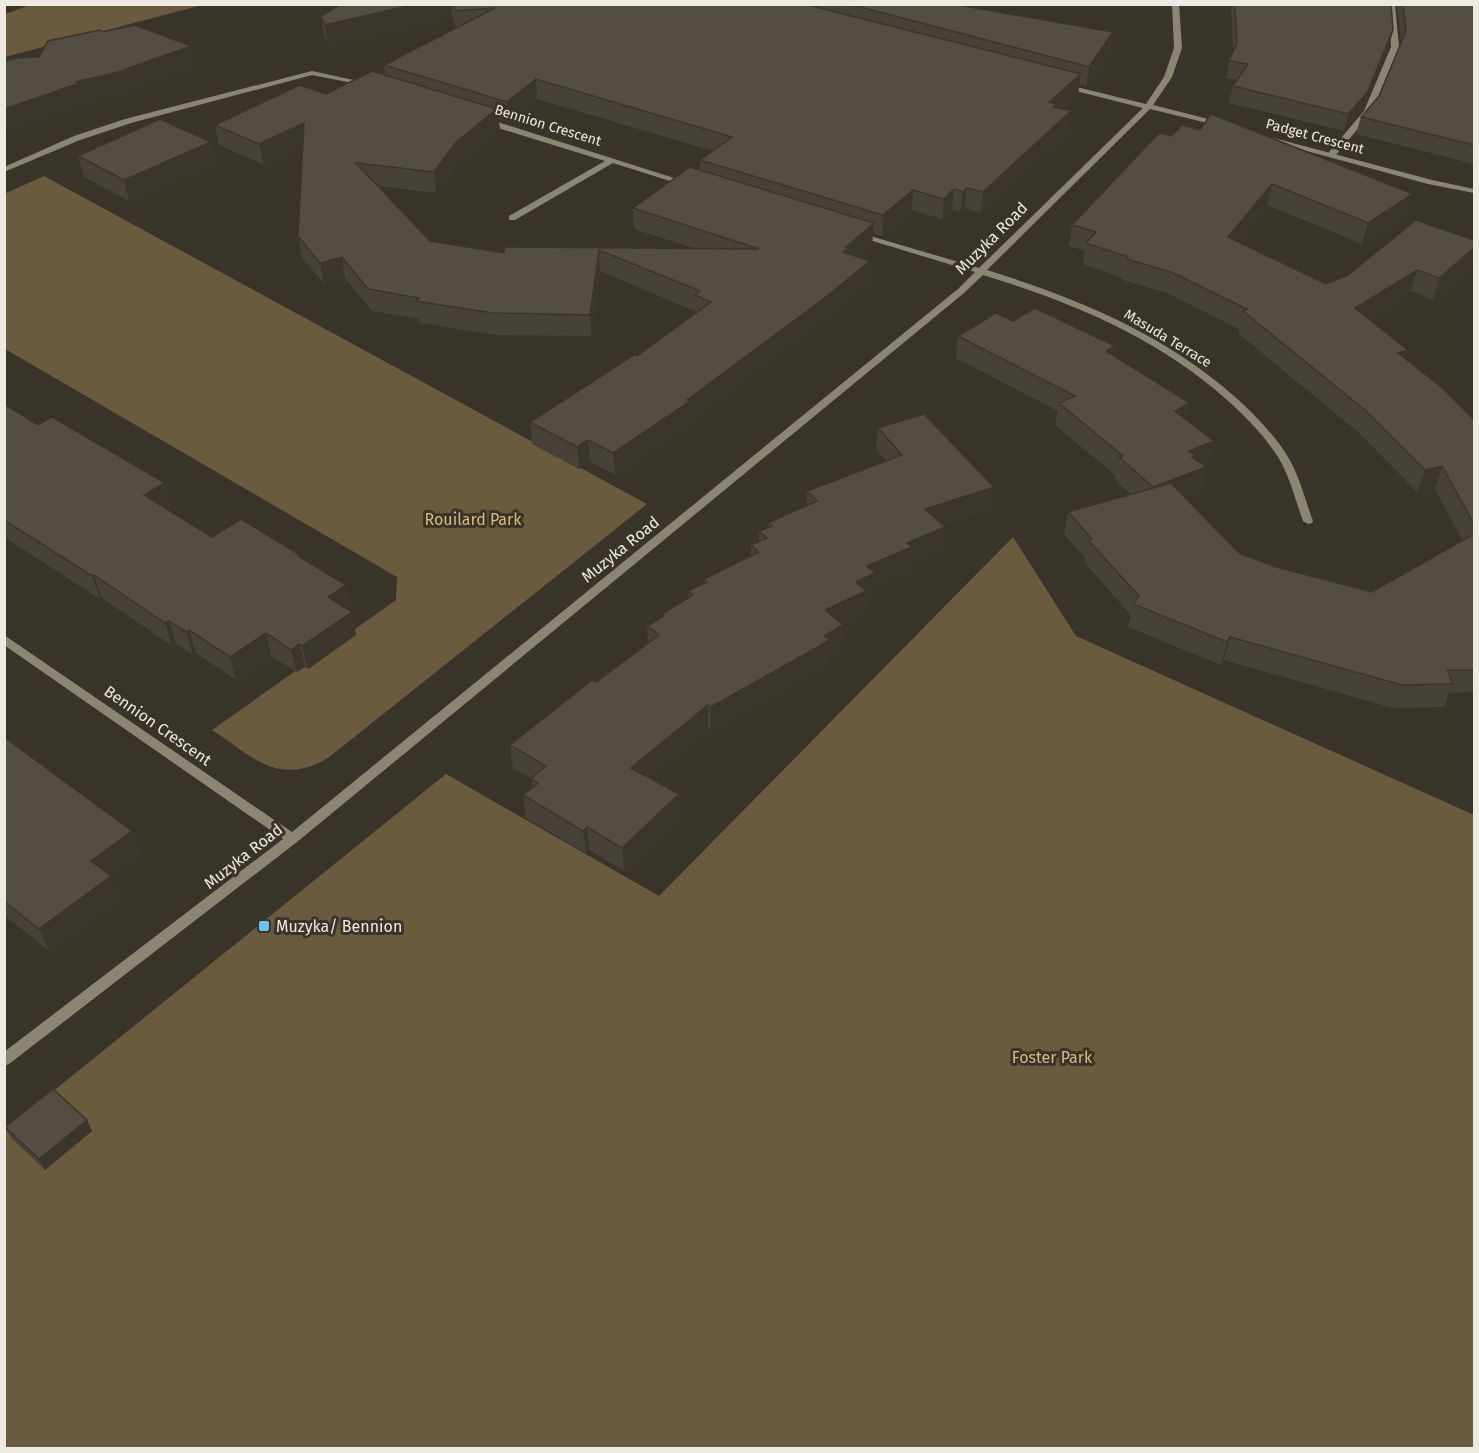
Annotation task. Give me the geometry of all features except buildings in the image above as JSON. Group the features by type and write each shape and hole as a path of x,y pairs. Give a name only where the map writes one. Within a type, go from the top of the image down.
{"street":[{"name":"Muzyka Road","path":"4,1060 292,839 961,291 1148,107 1168,77 1178,48 1175,4"},
{"path":"1332,154 1368,112 1395,47 1391,4"},
{"path":"4,170 77,138 128,121 312,73 355,80 377,87"},
{"path":"1053,82 1229,127"},
{"name":"Bennion Crescent","path":"477,118 702,188"},
{"name":"Padget Crescent","path":"1252,133 1431,182 1474,191"},
{"path":"512,218 612,160"},
{"path":"849,232 981,272"},
{"name":"Masuda Terrace","path":"981,272 1113,320 1175,355 1223,388 1262,428 1288,466 1308,521"},
{"name":"Bennion Crescent","path":"4,639 292,839"}],"green space":[{"path":"30,5 202,5 5,57 5,14"},
{"name":"Rouilard Park","path":"44,176 647,504 328,758 295,770 280,769 254,758 212,730 396,600 397,577 5,349 4,194"},
{"name":"Foster Park","path":"1013,537 1076,636 1474,815 1474,1448 5,1448 5,1130 446,774 659,896"}],"place":[{"name":"Muzyka/ Bennion","path":"264,926"}]}
